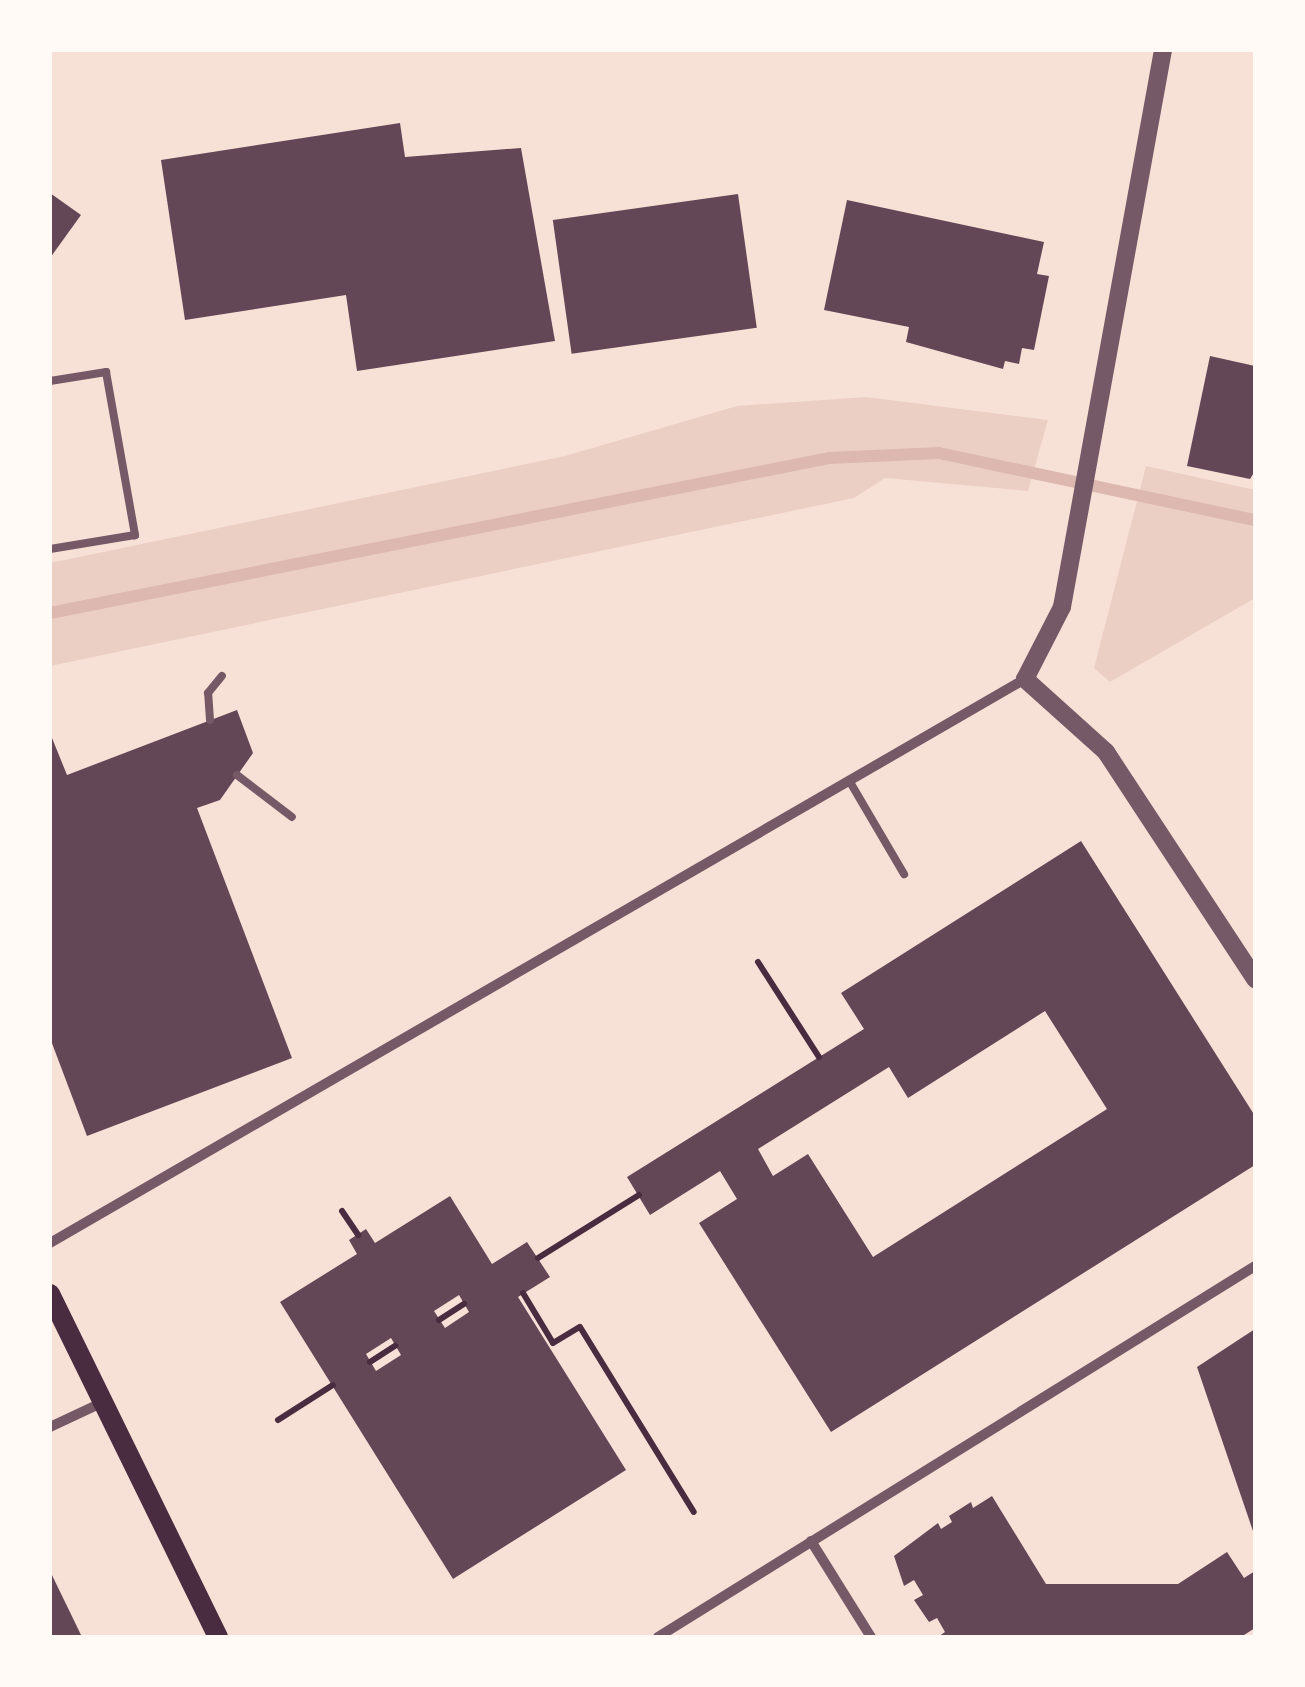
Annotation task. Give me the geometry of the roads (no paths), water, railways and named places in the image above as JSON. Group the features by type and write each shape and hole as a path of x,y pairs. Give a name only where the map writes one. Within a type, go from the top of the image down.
{"main road":[{"path":"50,1294 218,1637"}],"street":[{"path":"50,1243 1026,679 1062,607 1163,50"},
{"path":"1026,679 1106,752 1255,979"},
{"path":"658,1637 1255,1266"},
{"path":"50,1428 102,1402"},
{"path":"810,1541 871,1637"}],"lane":[{"path":"50,381 106,372 135,535 50,549"},
{"path":"210,720 208,693 222,676"},
{"path":"237,775 292,817"},
{"path":"850,782 904,874"}],"waterway":[{"path":"50,613 829,458 939,453 1255,520"}]}
